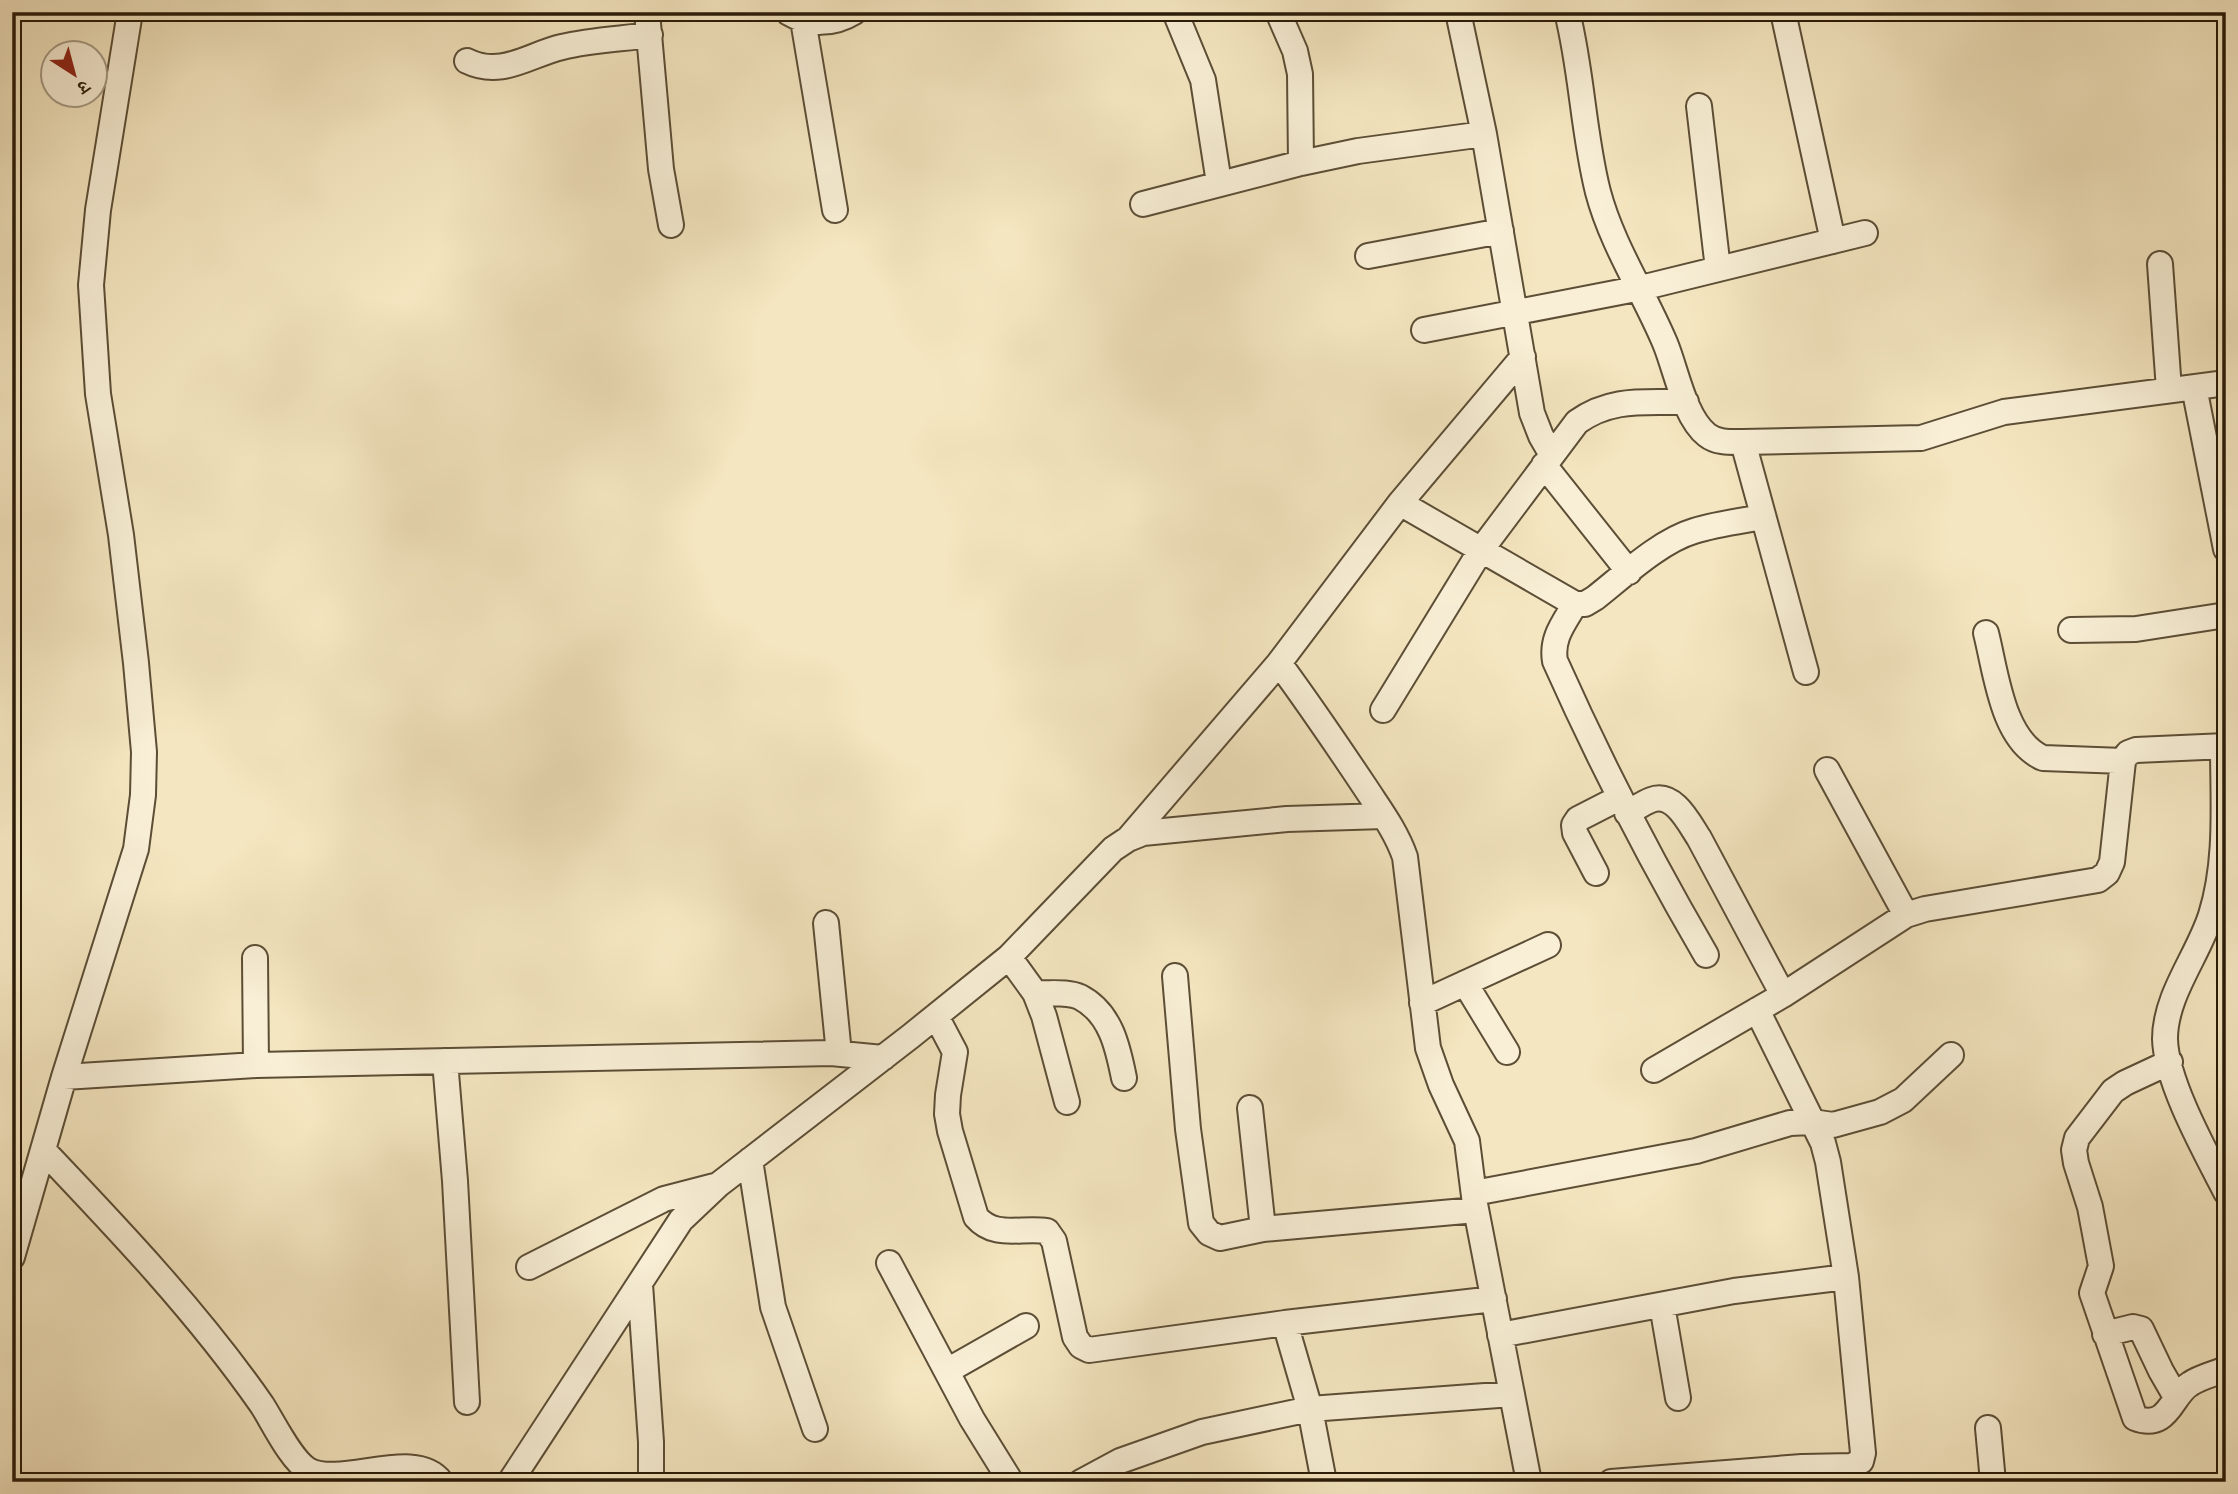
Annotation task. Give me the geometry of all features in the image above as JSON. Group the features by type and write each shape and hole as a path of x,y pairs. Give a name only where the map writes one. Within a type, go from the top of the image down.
{"street":[{"path":"12,1257 64,1077 136,849 143,795 144,752 136,663 121,535 98,394 91,285 98,211 130,12"},
{"path":"835,210 796,16 820,23 854,12"},
{"path":"1175,12 1203,80 1219,183"},
{"path":"1278,12 1295,51 1300,74 1300,163"},
{"path":"1458,12 1485,134 1535,424 1548,460 1629,572"},
{"path":"1567,12 1598,190 1606,220 1641,288 1666,345 1686,402 1707,436 1721,442 1921,438 1979,419 2226,383"},
{"path":"1783,12 1833,241"},
{"path":"467,61 488,69 509,65 562,47 648,24 661,169 671,225"},
{"path":"1699,106 1718,269"},
{"path":"1143,204 1300,163 1358,151 1485,134"},
{"path":"1368,257 1501,231"},
{"path":"1424,330 1641,288 1865,233"},
{"path":"2160,264 2169,390"},
{"path":"510,1482 681,1220 718,1185 936,1017 1009,957 1097,865 1128,839 1279,663 1400,503 1522,357"},
{"path":"2194,387 2226,549"},
{"path":"1384,710 1481,550 1577,422 1598,408 1616,403 1686,402"},
{"path":"1743,442 1806,671"},
{"path":"1400,503 1575,604 1585,604 1682,536 1694,531 1763,517"},
{"path":"1575,604 1556,636 1553,647 1555,660 1599,759 1706,955"},
{"path":"2071,630 2136,629 2226,615"},
{"path":"1986,633 2006,710 2023,745 2043,758 2123,761"},
{"path":"1279,663 1335,739 1399,841 1405,857 1428,1048 1466,1141 1493,1299 1529,1482"},
{"path":"1654,1070 1783,995 1906,915 1925,909 2098,880 2107,873 2112,862 2123,761 2128,753 2136,750 2225,746 2224,838 2218,887 2203,937 2167,1023 2168,1054 2192,1124 2226,1192"},
{"path":"1827,770 1906,915"},
{"path":"1596,873 1575,833 1574,825 1578,819 1653,799 1670,801 1683,814 1699,838 1783,995"},
{"path":"1128,839 1143,833 1274,820 1384,816"},
{"path":"826,923 839,1054"},
{"path":"1422,1003 1548,945"},
{"path":"1009,957 1035,993 1068,1102"},
{"path":"255,958 256,1065"},
{"path":"1175,975 1188,1129 1201,1223 1209,1233 1220,1238 1264,1229 1475,1201 1696,1151 1790,1123 1833,1125 1893,1106 1951,1055"},
{"path":"1465,983 1507,1052"},
{"path":"1035,993 1080,997 1094,1009 1111,1030 1118,1046 1124,1078"},
{"path":"1611,1482 1803,1475 1852,1466 1861,1461 1863,1453 1846,1277 1828,1162 1823,1143 1758,1010"},
{"path":"936,1017 955,1052 947,1114 976,1217 984,1226 994,1230 1047,1231 1054,1241 1075,1337 1081,1346 1089,1350 1285,1323 1493,1299"},
{"path":"64,1077 256,1065 839,1054 883,1058"},
{"path":"2168,1054 2113,1091 2077,1138 2074,1150 2076,1163 2090,1207 2101,1266 2092,1293 2135,1418 2142,1421 2165,1415 2176,1397 2189,1384 2226,1369"},
{"path":"445,1061 455,1181 467,1402"},
{"path":"1250,1108 1264,1229"},
{"path":"43,1150 174,1290 261,1404 306,1469 323,1474 401,1468 428,1470 441,1482"},
{"path":"750,1160 773,1307 816,1429"},
{"path":"529,1267 664,1199 718,1185"},
{"path":"890,1263 972,1419 1011,1482"},
{"path":"1500,1335 1734,1291 1846,1277"},
{"path":"640,1284 651,1443 651,1482"},
{"path":"1662,1305 1678,1398"},
{"path":"1285,1323 1310,1409 1324,1482"},
{"path":"947,1371 1026,1326"},
{"path":"2105,1334 2133,1327 2141,1329 2176,1397"},
{"path":"1081,1482 1120,1461 1202,1432 1310,1409 1512,1394"},
{"path":"1988,1428 1993,1482"}]}
